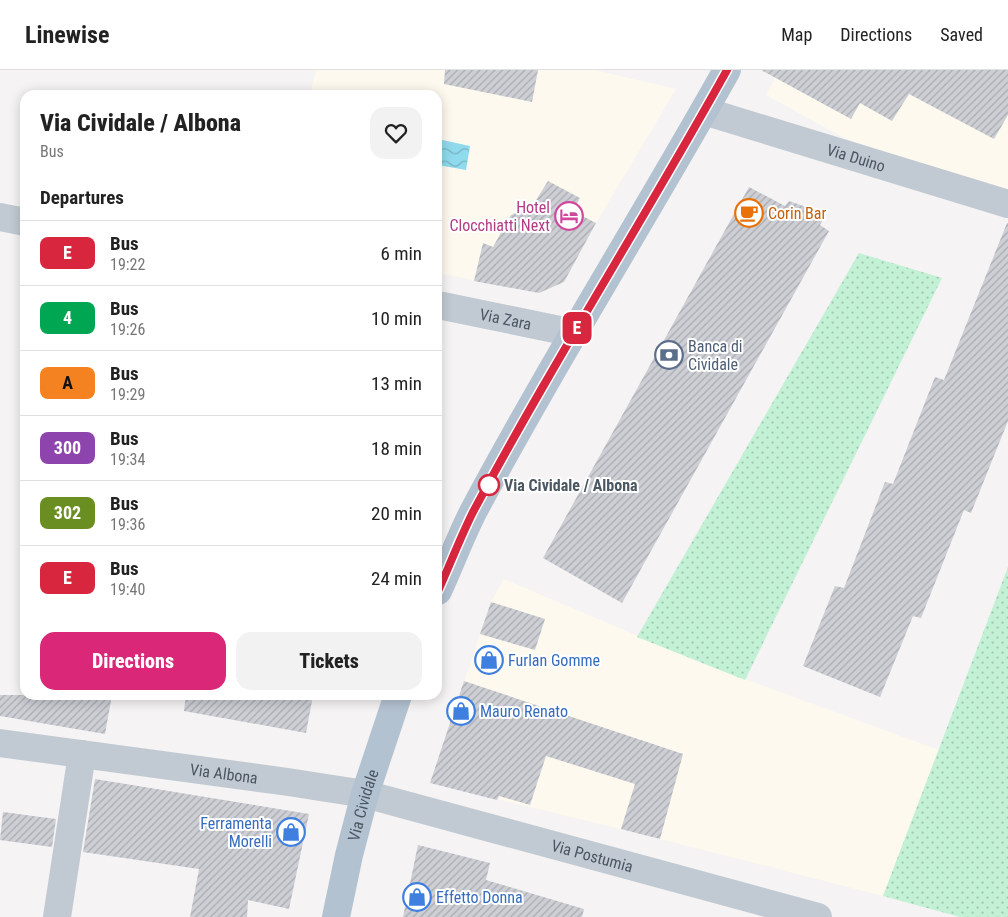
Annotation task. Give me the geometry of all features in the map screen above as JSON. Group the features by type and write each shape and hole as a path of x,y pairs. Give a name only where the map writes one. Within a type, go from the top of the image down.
{"main road":[{"path":"442,582 472,514 574,333 727,70"},
{"name":"Via Cividale","path":"336,917 349,855 365,794 396,700"}],"street":[{"name":"Via Duino","path":"704,112 1008,204"},
{"path":"0,217 20,221"},
{"name":"Via Zara","path":"442,306 574,333"},
{"name":"Via Albona","path":"0,743 365,794"},
{"path":"57,917 82,754"},
{"name":"Via Postumia","path":"365,794 818,917"}],"shaded area":[{"path":"316,70 595,70 676,89 596,223 564,282 539,293 442,274 442,90 311,90"},
{"path":"779,70 1008,70 1008,192 846,139 766,95"},
{"path":"504,579 709,666 939,750 883,896 621,829 430,783 491,602"}],"green space":[{"path":"859,253 942,278 745,680 637,637"},
{"path":"1008,567 1008,917 960,917 883,896"}],"water":[{"path":"442,140 470,146 466,170 442,166"}],"building":[{"path":"445,70 538,70 532,102 444,84"},
{"path":"761,70 1008,70 1008,115 994,139 909,94 892,121 860,103 851,119"},
{"path":"548,181 580,198 573,211 596,223 564,282 539,293 474,281 483,243 493,247 511,215 533,205"},
{"path":"749,187 785,206 789,201 826,214 820,225 829,231 622,603 543,558"},
{"path":"1007,223 1008,421 971,513 964,510 921,618 913,616 880,697 803,666 835,586 844,588 885,482 893,484 935,377 944,380"},
{"path":"491,602 545,619 535,650 480,634"},
{"path":"464,681 683,754 660,839 621,829 635,784 546,756 530,805 499,796 497,800 430,783"},
{"path":"0,695 20,695 20,700 111,700 105,734 0,716"},
{"path":"185,700 312,700 306,733 184,711"},
{"path":"95,779 309,814 289,909 248,900 247,917 190,917 199,869 83,852"},
{"path":"3,812 56,819 52,847 0,840"},
{"path":"418,845 490,863 486,880 584,909 582,917 403,917"}],"bus line":[{"name":"E","path":"442,582 472,514 574,333 693,132 727,70"}],"place":[{"name":"Corin Bar","path":"749,213"},
{"name":"Hotel Clocchiatti Next","path":"569,216"},
{"name":"Banca di Cividale","path":"669,355"},
{"name":"Via Cividale / Albona","path":"489,485"},
{"name":"Furlan Gomme","path":"489,660"},
{"name":"Mauro Renato","path":"461,711"},
{"name":"Ferramenta Morelli","path":"291,832"},
{"name":"Effetto Donna","path":"417,897"}]}
